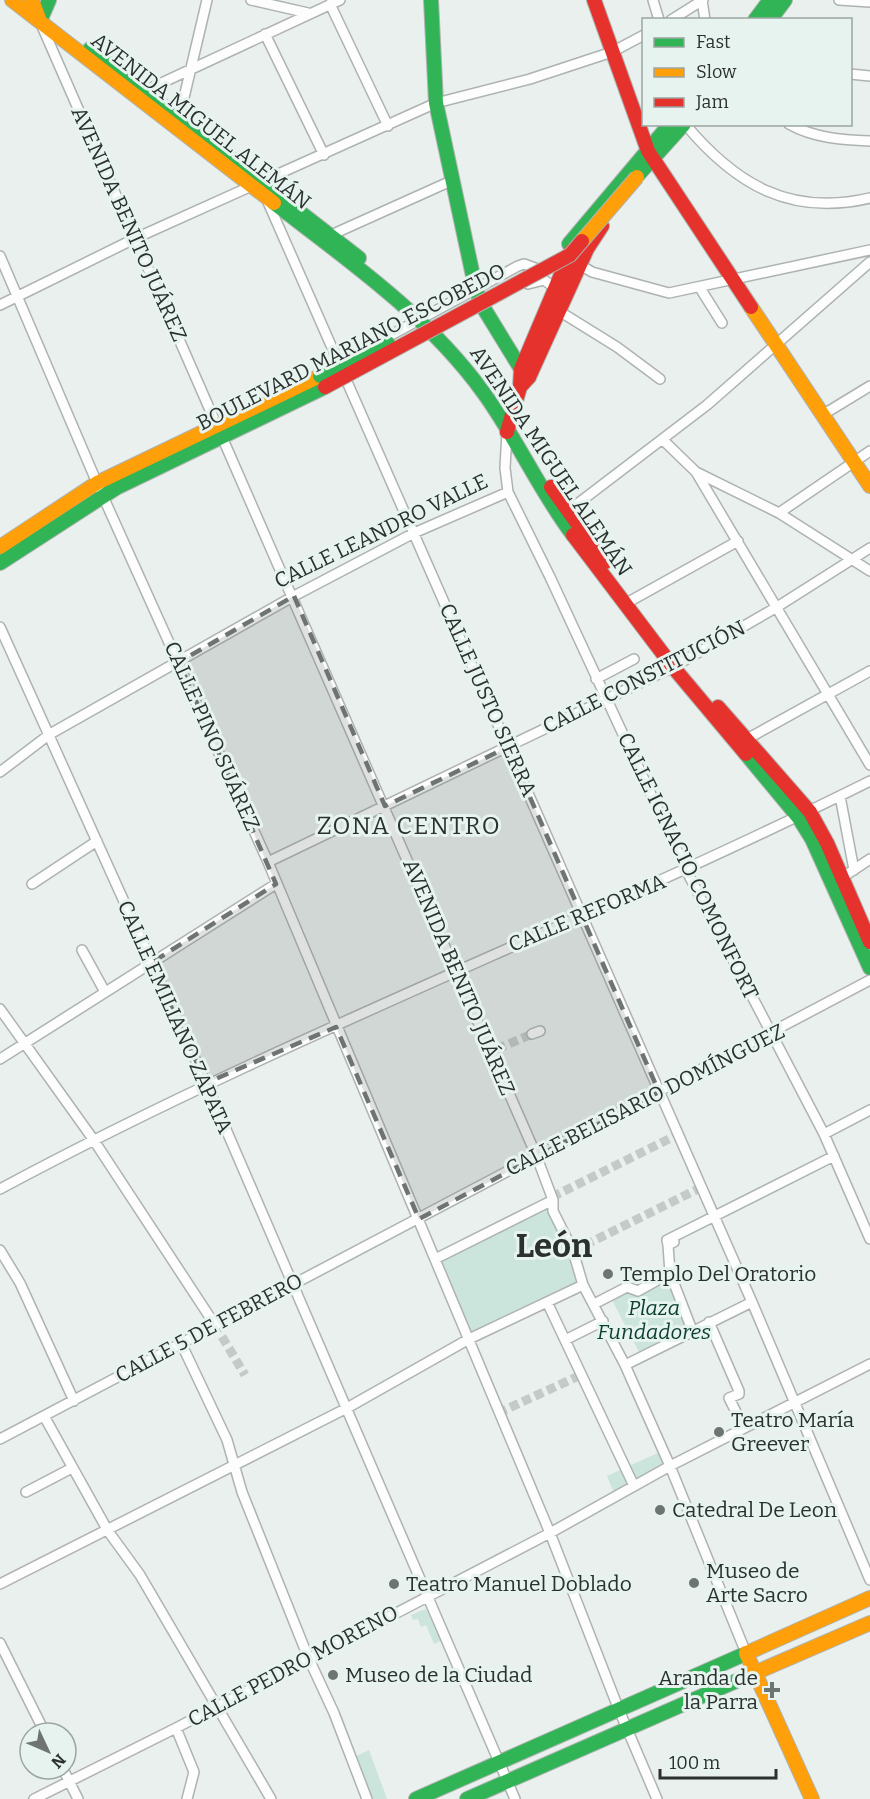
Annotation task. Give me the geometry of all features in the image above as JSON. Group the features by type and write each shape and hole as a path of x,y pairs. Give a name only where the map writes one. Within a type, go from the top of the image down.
{"main road":[{"name":"AVENIDA MIGUEL ALEMÁN","path":"12,0 36,7 138,93 256,184 331,235 437,332 509,427 677,665 747,739 848,873 870,942"},
{"path":"36,7 49,0"},
{"path":"431,0 436,103 476,290 483,307 523,378"},
{"path":"594,0 651,156 870,486"},
{"path":"756,18 770,0"},
{"path":"772,18 785,0"},
{"name":"BOULEVARD MARIANO ESCOBEDO","path":"0,547 100,489 224,432 570,255 637,177 669,126"},
{"name":"BOULEVARD MARIANO ESCOBEDO","path":"326,380 541,263 574,239 651,156 683,126"},
{"name":"CALLE LEANDRO VALLE","path":"523,378 559,311 579,266 604,223 651,156"},
{"name":"AVENIDA MIGUEL ALEMÁN","path":"256,184 267,200 422,318"},
{"path":"278,226 284,220 292,218"},
{"name":"CALLE LEANDRO VALLE","path":"509,427 523,378 574,239"},
{"name":"AVENIDA MIGUEL ALEMÁN","path":"509,427 561,520 677,665 804,815 870,968"},
{"name":"BOULEVARD MARIANO ESCOBEDO","path":"0,563 100,489"},
{"path":"416,1799 870,1598"},
{"path":"467,1799 870,1623"},
{"path":"746,1653 812,1799"}],"street":[{"path":"178,123 207,0"},
{"path":"251,0 308,13"},
{"path":"138,93 340,0"},
{"path":"653,0 658,18"},
{"path":"674,18 702,0 705,18"},
{"path":"839,0 870,2"},
{"path":"330,4 388,126"},
{"name":"AVENIDA BENITO JUÁREZ","path":"36,7 136,238 224,432 456,970 494,1050 553,1200 553,1211 573,1251 583,1285 625,1365 670,1466 746,1653"},
{"path":"266,34 324,155"},
{"path":"0,305 136,238 436,103 530,78 612,52 642,36"},
{"path":"852,74 870,76"},
{"path":"687,126 723,164 760,190 804,202 870,198"},
{"path":"792,126 803,132 837,139 870,141"},
{"path":"331,235 451,181"},
{"name":"CALLE JUSTO SIERRA","path":"267,200 659,1092 711,1221 752,1302 870,1580"},
{"path":"574,239 574,256 579,266 669,293 870,250"},
{"name":"CALLE PINO SUÁREZ","path":"0,256 100,489 268,862 550,1533 627,1730 657,1799"},
{"path":"568,511 663,440 870,262"},
{"path":"326,380 338,363 521,264 561,275"},
{"path":"326,380 346,380 536,280 544,280 555,288"},
{"path":"700,288 722,323"},
{"path":"559,311 617,347 660,379"},
{"path":"824,414 870,386"},
{"name":"CALLE LEANDRO VALLE","path":"0,772 50,734 294,596 414,533 508,492 505,468 509,427"},
{"path":"663,440 696,472 870,765"},
{"path":"778,513 870,451"},
{"path":"696,472 778,513 870,571"},
{"name":"CALLE IGNACIO COMONFORT","path":"508,492 686,870 824,1134 870,1239"},
{"path":"632,600 738,541"},
{"name":"CALLE CONSTITUCIÓN","path":"268,862 677,665 777,607 870,548"},
{"name":"CALLE EMILIANO ZAPATA","path":"0,627 206,1083 514,1799"},
{"path":"596,679 634,659"},
{"path":"747,739 870,671"},
{"name":"CALLE REFORMA","path":"0,1189 93,1139 206,1083 336,1027 581,914 686,870 804,815 870,781"},
{"path":"840,796 848,873 870,859"},
{"path":"32,884 97,841"},
{"path":"0,1059 276,884"},
{"path":"82,950 105,992"},
{"name":"CALLE BELISARIO DOMÍNGUEZ","path":"419,1218 772,1034 870,980"},
{"path":"0,1010 93,1139 214,1325"},
{"path":"824,1134 870,1110"},
{"path":"692,1330 670,1273 668,1240 711,1221 834,1156"},
{"path":"435,1259 553,1200"},
{"name":"CALLE 5 DE FEBRERO","path":"0,1439 419,1218"},
{"path":"0,1250 20,1283 74,1401"},
{"path":"594,1304 627,1287 638,1291 670,1273"},
{"path":"0,1584 108,1532 347,1408 469,1340 583,1285"},
{"path":"547,1302 634,1486"},
{"path":"625,1365 752,1302"},
{"path":"565,1340 603,1321"},
{"path":"709,1322 740,1393 729,1398 744,1428"},
{"path":"181,1343 227,1440 242,1492 308,1657 334,1713 367,1799"},
{"name":"CALLE PEDRO MORENO","path":"78,1777 176,1728 308,1657 550,1533 670,1466 870,1364"},
{"path":"44,1416 108,1532 140,1575 271,1799"},
{"path":"26,1492 72,1467"},
{"path":"0,1643 39,1721"},
{"path":"176,1728 194,1772 187,1799"},
{"path":"69,1781 78,1799"},
{"name":"CALLE PEDRO MORENO","path":"34,1799 69,1781"}],"highlighted area":[{"path":"294,596 385,806 508,747 659,1092 419,1219 336,1027 206,1083 151,963 276,884 179,662"}],"green space":[{"path":"546,1208 582,1280 471,1336 439,1261"},
{"name":"Plaza Fundadores","path":"666,1281 692,1332 642,1358 612,1300 634,1289 638,1296"},
{"path":"660,1452 666,1466 614,1493 607,1476"},
{"path":"426,1609 441,1641 434,1644 426,1625 421,1627 418,1619 413,1620 411,1615"},
{"path":"369,1750 387,1799 373,1799 354,1757"}],"tunnel":[{"path":"497,1049 532,1034"},
{"path":"552,1197 677,1135"},
{"path":"573,1251 700,1188"},
{"path":"215,1325 245,1375"},
{"path":"498,1413 581,1375"}],"traffic: fast":[{"path":"40,21 49,0"},
{"path":"431,0 436,103 476,290 483,307 521,369 529,377"},
{"path":"756,18 770,0"},
{"path":"772,18 785,0"},
{"path":"90,49 359,258"},
{"path":"569,244 668,126"},
{"path":"638,175 682,126"},
{"path":"274,203 412,313 461,364 495,409 549,500 573,535"},
{"path":"320,376 388,343"},
{"path":"0,563 116,488 325,387"},
{"path":"746,754 799,818 812,839 870,968"},
{"path":"416,1799 747,1653"},
{"path":"467,1799 750,1675"}],"traffic: slow":[{"path":"12,0 274,203"},
{"path":"32,0 40,21"},
{"path":"582,241 637,177"},
{"path":"751,307 870,486"},
{"path":"0,547 97,483 320,376"},
{"path":"747,1653 870,1598"},
{"path":"750,1675 870,1623"},
{"path":"746,1653 812,1799"}],"traffic: jam":[{"path":"594,0 648,151 751,307"},
{"path":"520,387 529,377 587,249 602,226"},
{"path":"325,387 570,255 582,241"},
{"path":"507,432 520,387 521,369 571,251"},
{"path":"551,487 605,562"},
{"path":"573,535 673,667 746,754"},
{"path":"718,707 810,812 827,843 870,942"}],"place":[{"name":"Templo Del Oratorio","path":"608,1274"},
{"name":"Teatro María Greever","path":"719,1432"},
{"name":"Catedral De Leon","path":"660,1510"},
{"name":"Museo de Arte Sacro","path":"694,1583"},
{"name":"Teatro Manuel Doblado","path":"394,1584"},
{"name":"Museo de la Ciudad","path":"333,1675"},
{"name":"Aranda de la Parra","path":"772,1690"}],"district":[{"name":"ZONA CENTRO","path":"409,826"},
{"name":"León","path":"554,1245"}]}
